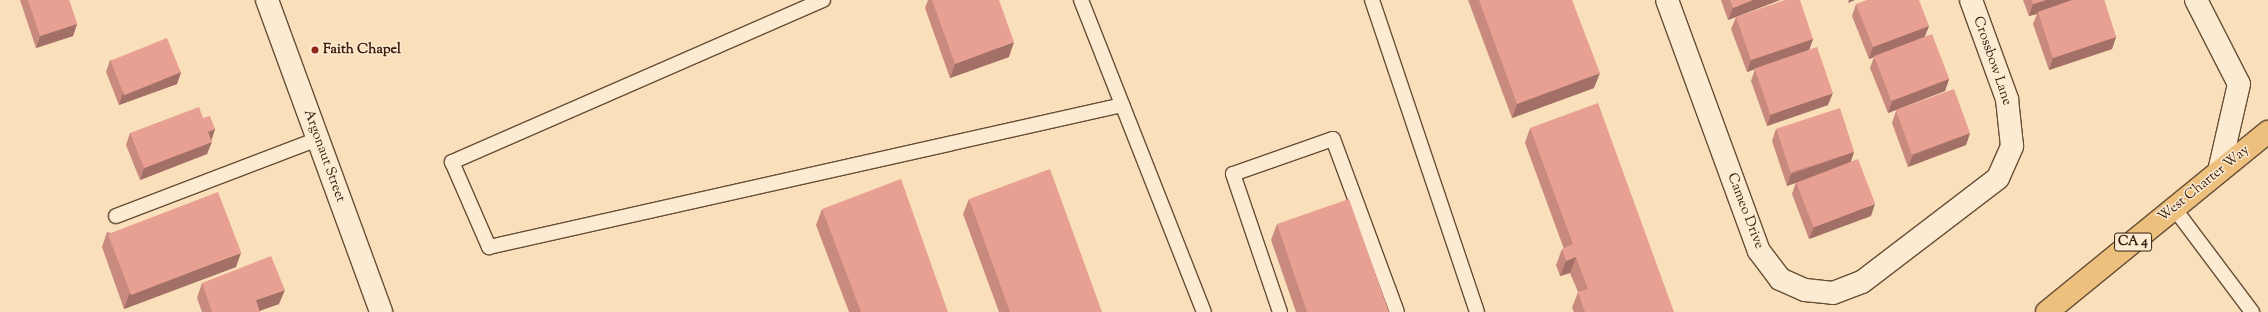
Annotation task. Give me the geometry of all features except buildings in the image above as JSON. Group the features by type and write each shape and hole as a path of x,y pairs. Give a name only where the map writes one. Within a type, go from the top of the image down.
{"highway":[{"name":"West Charter Way","path":"2047,312 2268,132"}],"street":[{"name":"Argonaut Street","path":"268,0 381,312"},
{"name":"Cameo Drive","path":"1667,0 1759,251 1780,279 1804,290 1833,293 1862,282 1998,178 2012,146"},
{"name":"Crossbow Lane","path":"1971,0 2007,99 2012,146"},
{"path":"2196,0 2239,84 2219,171"}],"lane":[{"path":"823,0 452,162 489,247 1122,105"},
{"path":"1081,0 1204,312"},
{"path":"1372,0 1478,312"},
{"path":"116,216 318,138"},
{"path":"1280,312 1233,174 1333,139 1397,312"},
{"path":"2174,208 2250,311"}],"place":[{"name":"Faith Chapel","path":"315,50"}]}
